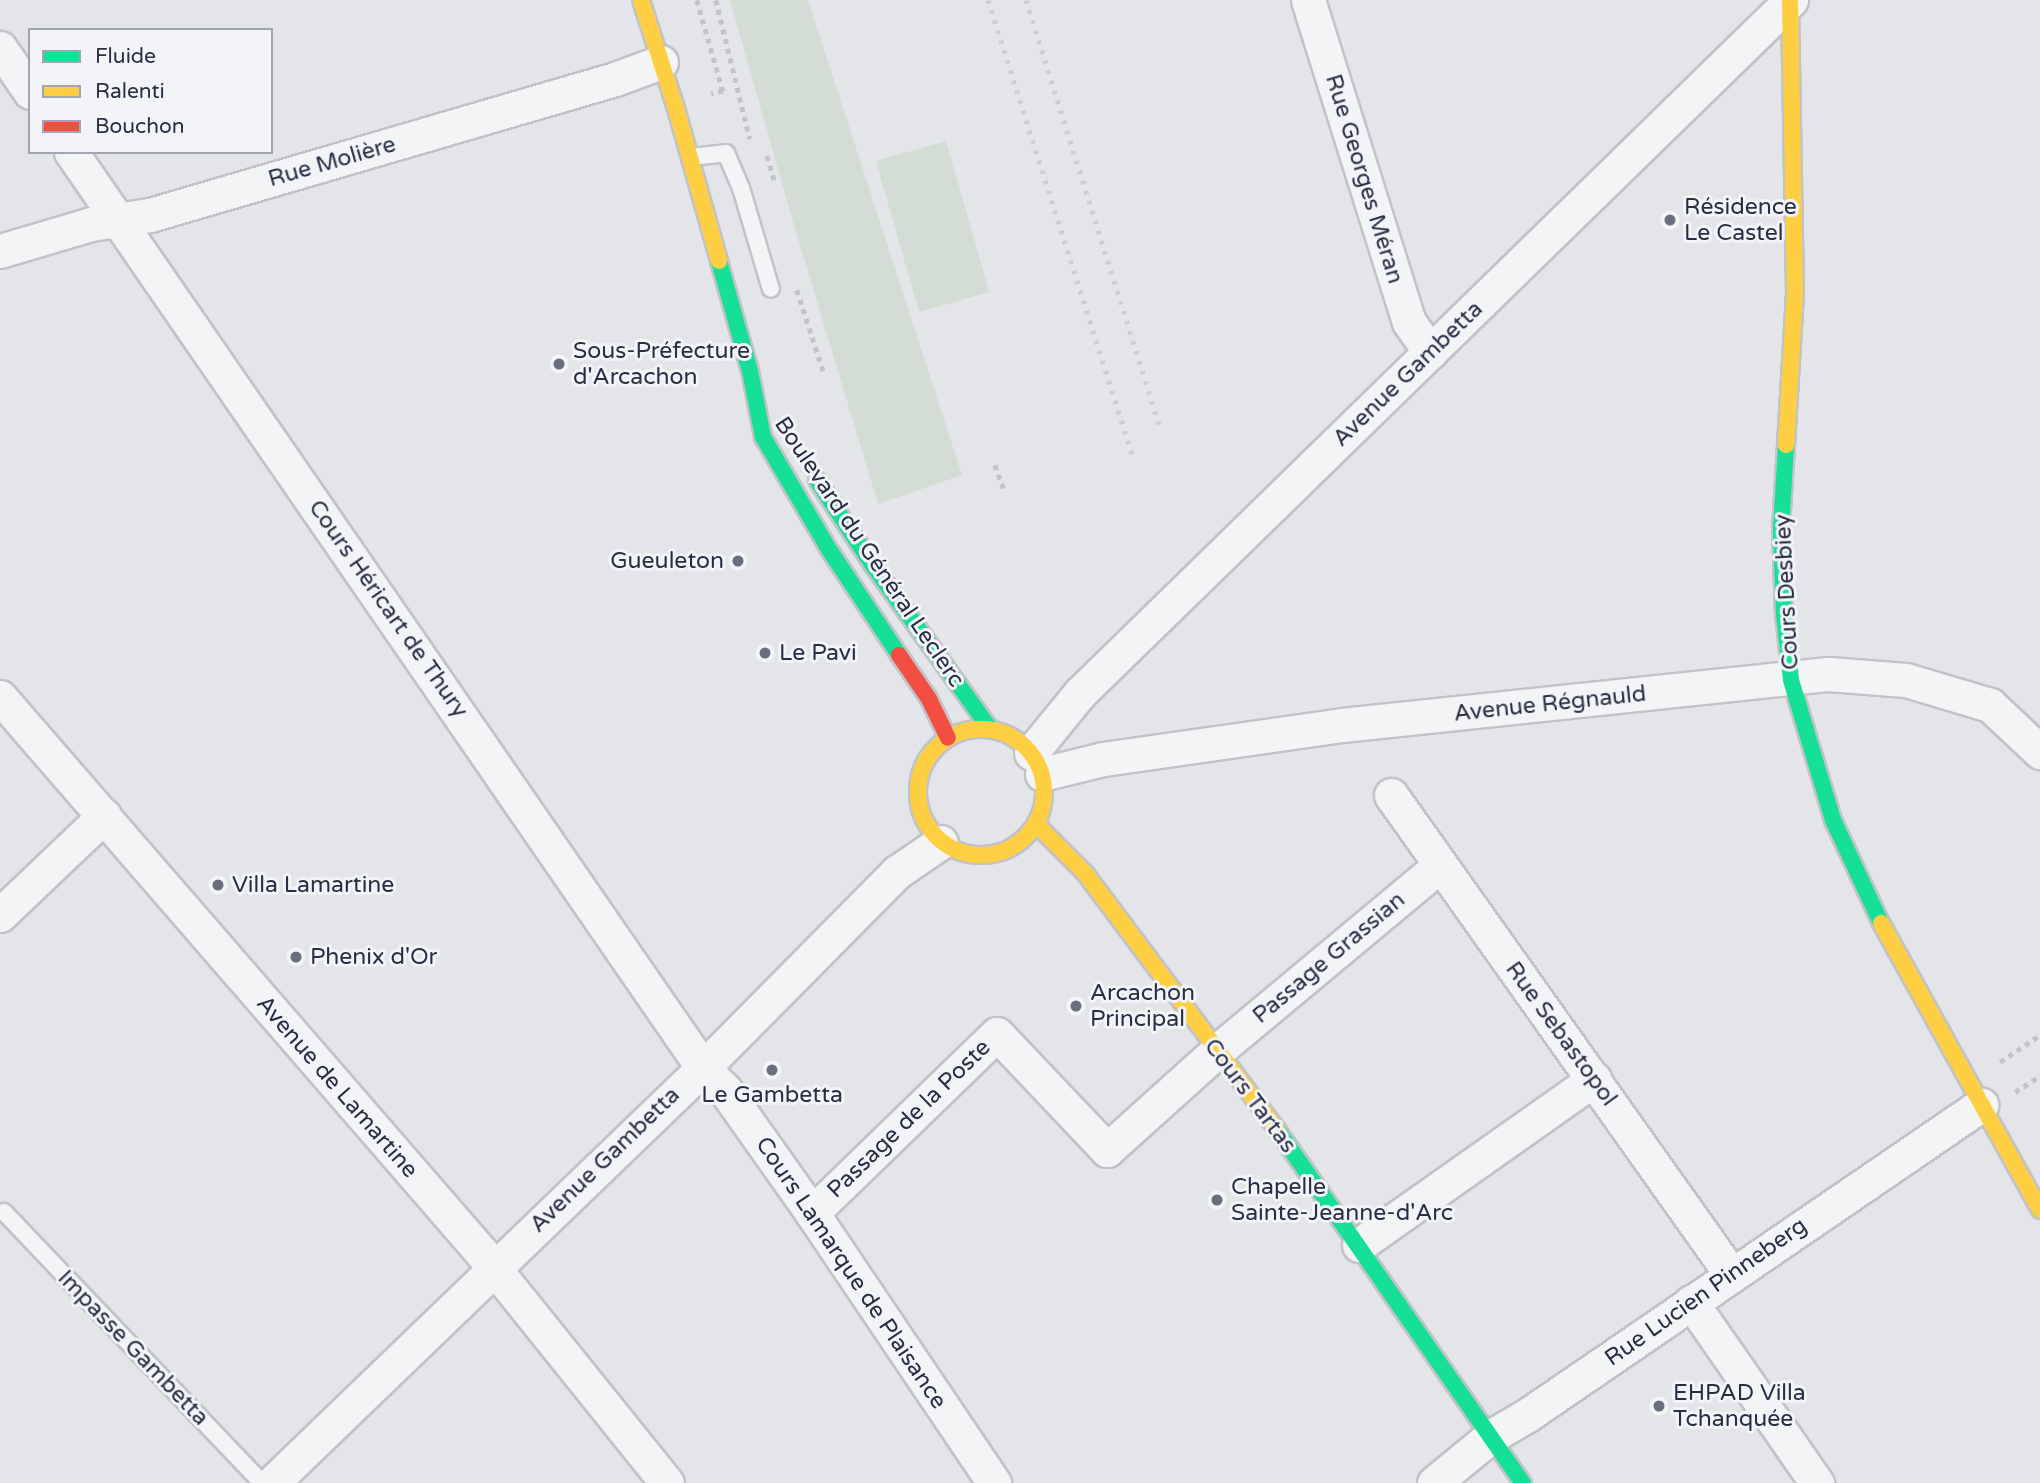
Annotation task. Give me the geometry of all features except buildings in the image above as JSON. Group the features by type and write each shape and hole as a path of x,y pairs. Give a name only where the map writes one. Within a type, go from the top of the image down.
{"street":[{"name":"Boulevard du Général Leclerc","path":"641,0 690,157 750,372 764,437 830,551 929,698 948,738"},
{"name":"Rue Georges Méran","path":"1308,0 1409,322 1430,352"},
{"name":"Avenue Gambetta","path":"1036,763 1072,701 1790,0"},
{"name":"Cours Desbiey","path":"1790,0 1795,292 1781,529 1783,614 1791,680 1833,820 1890,942 2040,1210"},
{"path":"0,48 28,89"},
{"name":"Rue Molière","path":"0,251 91,225 177,207 602,83 661,62"},
{"name":"Cours Héricart de Thury","path":"72,154 703,1068"},
{"name":"Boulevard du Général Leclerc","path":"750,372 777,417"},
{"name":"Boulevard du Général Leclerc","path":"806,463 872,564 991,730"},
{"name":"Avenue Régnauld","path":"1036,763 1103,759 1342,725 1791,680 1828,674 1906,680 1990,705 2040,752"},
{"name":"Avenue de Lamartine","path":"0,697 492,1268 667,1483"},
{"path":"991,730 1020,742 1036,763 1044,799 1036,824 1022,841 1003,852 982,856 960,852 941,842 928,826 919,808 918,788 922,768 932,751 948,738 961,732 991,730"},
{"name":"Rue Sebastopol","path":"1391,795 1731,1273"},
{"path":"0,915 104,816"},
{"name":"Cours Tartas","path":"1036,824 1085,873 1277,1129 1523,1483"},
{"name":"Avenue Gambetta","path":"272,1483 492,1268 703,1068 897,872 941,842"},
{"name":"Passage Grassian","path":"1217,1051 1440,865"},
{"name":"Passage de la Poste","path":"811,1213 997,1034 1107,1150 1217,1051"},
{"name":"Cours Lamarque de Plaisance","path":"703,1068 725,1090 994,1483"},
{"path":"1359,1245 1594,1079"},
{"name":"Rue Lucien Pinneberg","path":"1434,1483 1490,1437 1529,1414 1731,1273 1981,1105"},
{"path":"1691,1302 1817,1483"}],"lane":[{"path":"690,157 726,153 741,188 771,289"},
{"name":"Impasse Gambetta","path":"4,1212 261,1483"}],"path":[{"path":"696,0 723,91 698,98"},
{"path":"766,156 776,185"},
{"path":"995,465 1004,491"},
{"path":"1997,1065 2040,1035"},
{"path":"2015,1092 2040,1076"}],"shaded area":[{"path":"730,0 808,0 962,475 878,504"},
{"path":"946,141 989,292 919,312 876,161"}],"railway":[{"path":"988,0 1132,455"},
{"path":"1026,0 1160,428"}],"traffic: fast":[{"path":"719,261 750,371 763,437 830,551 899,655"},
{"path":"1786,445 1781,529 1784,614 1791,680 1833,820 1881,923"},
{"path":"817,480 872,564 991,730"},
{"path":"1278,1131 1523,1483"}],"traffic: slow":[{"path":"641,0 675,105 719,261"},
{"path":"1786,445 1795,292 1790,0"},
{"path":"981,729 1005,734 1026,747 1039,768 1044,792 1039,816 1026,837 1005,850 981,855 957,850 936,837 923,816 918,792 923,768 936,747 957,734 981,729"},
{"path":"1036,824 1085,873 1278,1131"},
{"path":"1881,923 2040,1210"}],"traffic: jam":[{"path":"899,655 929,699 948,738"}],"place":[{"name":"Résidence Le Castel","path":"1670,220"},
{"name":"Sous-Préfecture d'Arcachon","path":"559,364"},
{"name":"Gueuleton","path":"738,561"},
{"name":"Le Pavi","path":"765,653"},
{"name":"Villa Lamartine","path":"218,885"},
{"name":"Phenix d'Or","path":"296,957"},
{"name":"Arcachon Principal","path":"1076,1006"},
{"name":"Le Gambetta","path":"772,1070"},
{"name":"Chapelle Sainte-Jeanne-d'Arc","path":"1217,1200"},
{"name":"EHPAD Villa Tchanquée","path":"1659,1406"}]}
